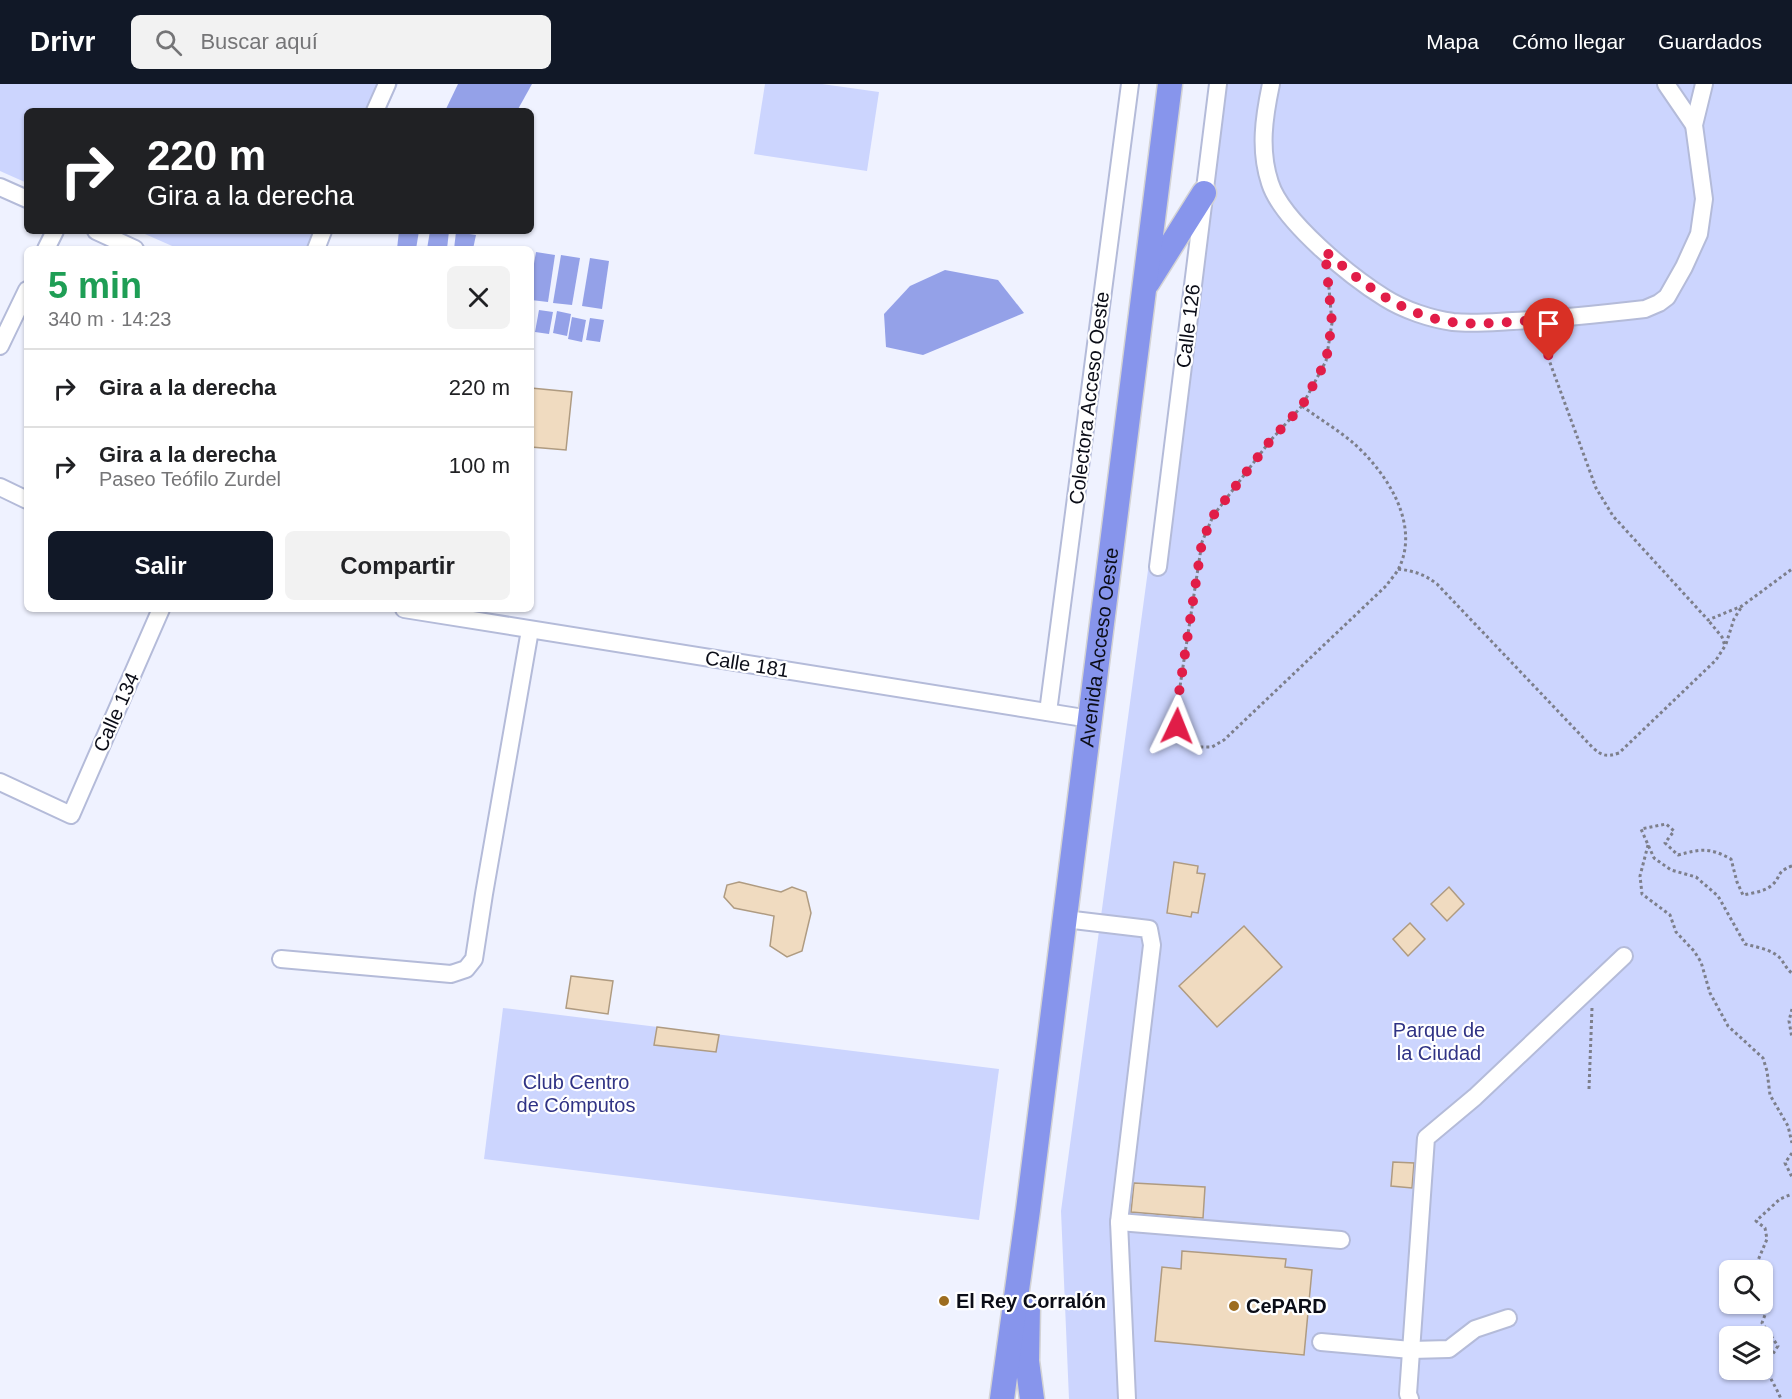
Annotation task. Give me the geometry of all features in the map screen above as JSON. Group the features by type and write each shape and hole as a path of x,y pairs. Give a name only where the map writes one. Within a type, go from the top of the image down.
{"highway":[{"name":"Avenida Acceso Oeste","path":"1028,1210 1170,84"},
{"path":"1144,289 1204,193"},
{"path":"1002,1399 1028,1210"},
{"path":"1028,1210 1028,1361 1032,1399"}],"street":[{"path":"376,108 387,84"},
{"name":"Colectora Acceso Oeste","path":"1048,712 1130,84"},
{"name":"Calle 126","path":"1158,567 1218,84"},
{"path":"1271,84 1265,113 1263,140 1266,168 1276,197 1291,217 1348,271 1387,299 1436,318 1452,322 1476,323 1543,320 1645,309 1666,297 1684,267 1699,234 1704,199 1694,125 1704,84"},
{"path":"1666,84 1694,125"},
{"path":"0,187 24,198"},
{"path":"102,234 128,246"},
{"path":"0,346 24,296"},
{"path":"0,487 24,499"},
{"name":"Calle 134","path":"0,782 71,815 160,612"},
{"name":"Calle 181","path":"422,612 1090,719"},
{"path":"281,959 451,974 466,969 474,959 530,630"},
{"path":"1065,919 1149,929 1152,945 1119,1222 1127,1399"},
{"path":"1410,1399 1408,1394 1426,1138 1475,1097 1624,956"},
{"path":"1119,1222 1341,1240"},
{"path":"1321,1342 1411,1350 1449,1349 1475,1329 1508,1318"}],"path":[{"path":"1302,406 1351,442 1378,470 1401,509 1405,547 1398,569 1387,585 1224,740 1212,747 1196,747 1182,739 1177,726 1177,706 1202,542 1213,516 1270,441 1302,406 1326,361 1332,323 1325,251"},
{"path":"1543,320 1549,360 1596,488 1613,516 1708,620 1722,637 1725,646"},
{"path":"1398,569 1413,570 1437,584 1593,748 1608,757 1619,753 1716,660 1725,646 1742,606"},
{"path":"1708,620 1742,606 1792,569"},
{"path":"1792,867 1782,870 1772,885 1758,892 1743,895 1731,860 1716,851 1698,850 1678,855 1665,843 1674,831 1666,824 1641,830 1654,858 1671,870 1696,877 1718,896 1745,944 1779,957 1792,974"},
{"path":"1648,843 1640,876 1642,894 1670,915 1676,932 1701,962 1710,993 1728,1026 1763,1058 1770,1095 1788,1126 1792,1143"},
{"path":"1589,1089 1592,985"},
{"path":"1792,1009 1789,1021 1792,1038"},
{"path":"1792,1153 1785,1163 1792,1177"},
{"path":"1758,1260 1767,1239 1765,1228 1756,1221 1780,1198 1792,1194"},
{"path":"1765,1314 1762,1323 1778,1346 1768,1362 1768,1374 1781,1399"}],"green space":[{"path":"0,84 398,84 387,108 24,108 24,182 0,171"},
{"path":"765,84 822,84 879,92 867,171 754,154"},
{"name":"Parque de la Ciudad","path":"1214,84 1792,84 1792,1399 1069,1399 1061,1211"},
{"path":"145,234 328,234 322,246 172,246"},
{"name":"Club Centro de Cómputos","path":"503,1008 999,1069 979,1220 484,1159"}],"water":[{"path":"458,84 532,84 519,108 446,108"},
{"path":"399,234 418,234 416,246 397,246"},
{"path":"430,234 449,234 447,246 428,246"},
{"path":"456,234 476,235 474,246 454,246"},
{"path":"536,252 555,255 548,302 534,300"},
{"path":"561,255 580,258 572,305 553,303"},
{"path":"590,258 609,261 602,309 582,306"},
{"path":"945,270 998,280 1024,313 923,355 886,347 884,314 910,286"},
{"path":"539,310 553,312 549,334 535,332"},
{"path":"557,311 571,314 567,336 553,333"},
{"path":"572,317 586,320 582,342 568,339"},
{"path":"590,318 604,320 600,342 586,340"}],"building":[{"path":"534,388 572,392 566,450 534,447"},
{"path":"1174,862 1198,866 1197,873 1205,874 1198,913 1192,912 1191,917 1167,913"},
{"path":"739,882 781,892 792,887 806,892 811,913 802,951 787,957 770,946 774,916 734,908 724,897 727,885"},
{"path":"1449,887 1464,904 1447,921 1431,904"},
{"path":"1410,923 1425,939 1408,956 1393,939"},
{"path":"1244,926 1282,967 1217,1027 1179,986"},
{"path":"571,976 613,981 608,1014 566,1008"},
{"path":"657,1027 719,1035 716,1052 654,1045"},
{"path":"1393,1162 1414,1163 1412,1188 1391,1186"},
{"path":"1134,1183 1205,1187 1203,1218 1131,1212"},
{"name":"CePARD","path":"1182,1251 1286,1259 1285,1267 1312,1270 1304,1355 1155,1341 1162,1267 1181,1269"}],"place":[{"name":"El Rey Corralón","path":"944,1301"},
{"name":"CePARD","path":"1234,1306"}],"route":[{"path":"1177,726 1177,706 1202,542 1213,516 1241,476 1302,406 1326,361 1332,323 1325,251 1371,289 1387,299 1405,308 1436,318 1452,322 1476,323 1543,320 1549,360"}]}
